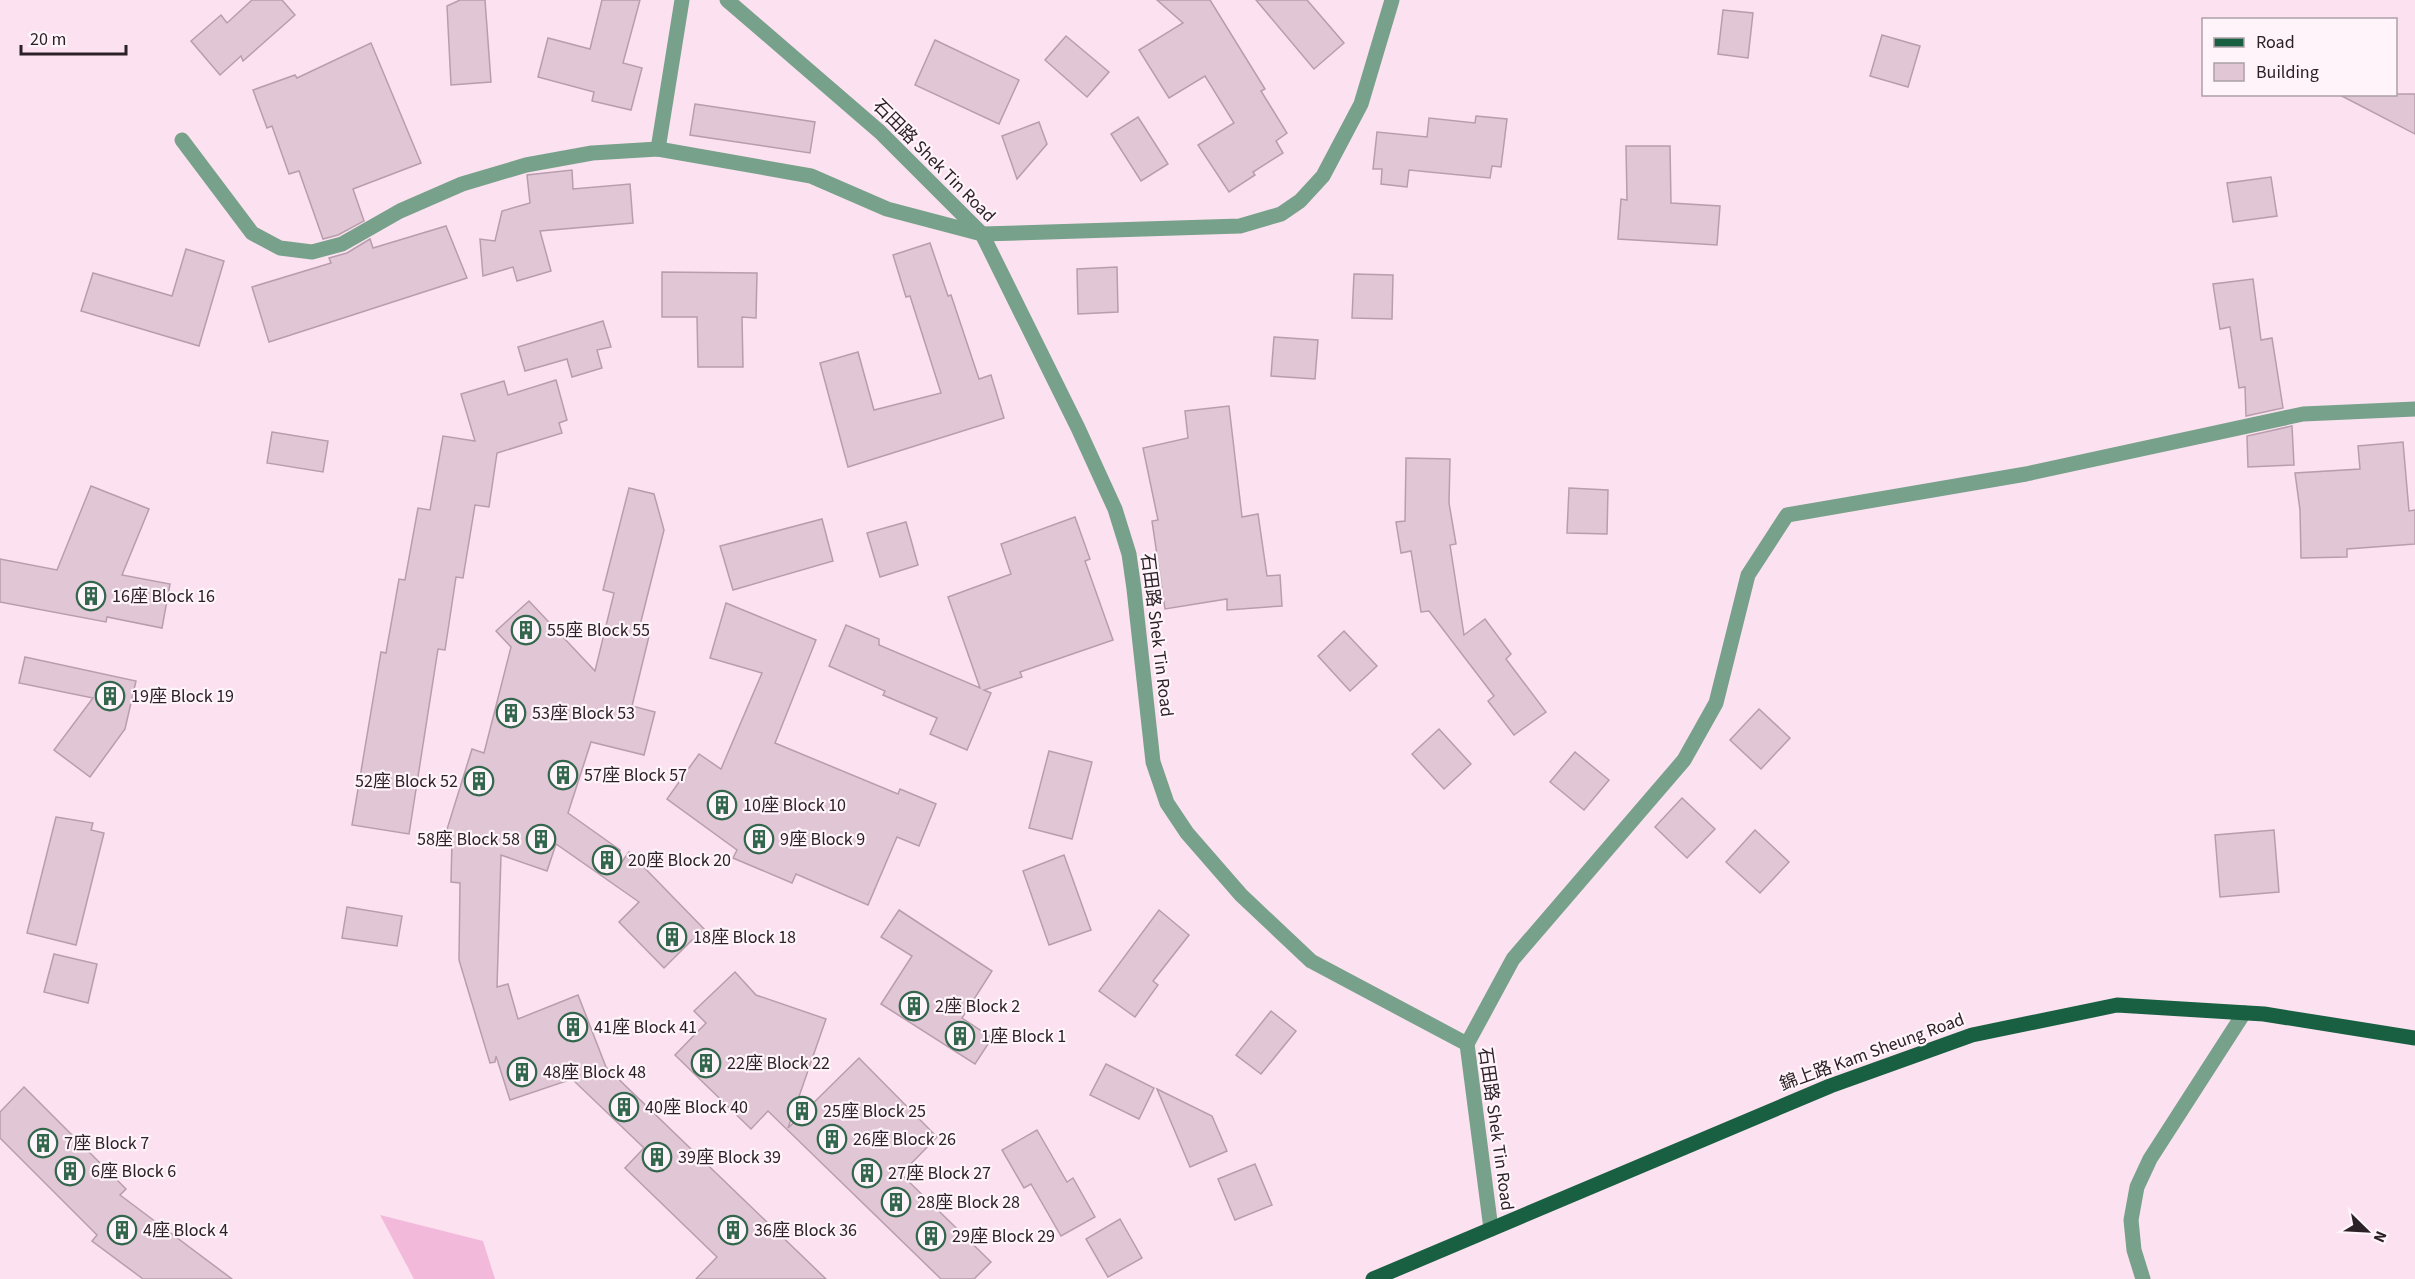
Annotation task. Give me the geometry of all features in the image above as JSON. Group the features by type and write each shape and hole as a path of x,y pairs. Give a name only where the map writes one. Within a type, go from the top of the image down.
{"main road":[{"name":"錦上路 Kam Sheung Road","path":"1373,1279 1830,1086 1972,1035 2117,1005 2244,1012 2415,1038"}],"street":[{"path":"658,149 682,0"},
{"name":"石田路 Shek Tin Road","path":"727,0 880,132 982,234 1078,428 1115,509 1129,554 1153,762 1167,803 1187,833 1241,895 1311,961 1467,1044 1491,1229"},
{"path":"182,140 252,233 280,248 312,252 342,244 400,211 462,184 515,168 591,153 658,149 811,176 887,209 982,234 1240,226 1281,214 1300,201 1323,176 1361,104 1392,0"},
{"path":"1467,1044 1513,960 1684,760 1716,703 1748,575 1786,515 2026,474 2303,414 2415,409"},
{"path":"2143,1279 2134,1250 2131,1220 2137,1187 2150,1159 2244,1012"}],"shaded area":[{"path":"380,1215 483,1241 495,1279 414,1279"}],"building":[{"path":"252,0 282,0 295,15 243,61 241,56 220,75 191,41 221,15 227,23"},
{"path":"460,0 485,0 491,82 451,85 447,6"},
{"path":"602,0 640,0 623,63 642,68 631,110 592,101 594,92 538,77 548,38 590,49"},
{"path":"1157,0 1210,0 1265,89 1261,91 1287,133 1276,141 1283,153 1253,172 1255,175 1229,192 1198,145 1234,123 1205,76 1169,98 1139,50 1183,23"},
{"path":"1256,0 1307,0 1344,43 1314,69"},
{"path":"1723,10 1753,13 1748,58 1718,54"},
{"path":"1882,35 1920,46 1908,87 1870,76"},
{"path":"1066,36 1109,72 1087,97 1045,60"},
{"path":"935,40 1019,80 999,124 915,85"},
{"path":"371,43 421,163 353,189 364,221 338,235 323,239 299,171 289,174 272,126 267,128 253,90 295,75 297,78"},
{"path":"2415,94 2415,134 2342,96"},
{"path":"695,104 815,122 810,153 690,135"},
{"path":"1476,116 1507,119 1501,167 1492,166 1490,178 1409,170 1407,187 1381,184 1382,169 1373,169 1377,132 1427,137 1429,118 1475,123"},
{"path":"1138,117 1168,164 1141,181 1111,134"},
{"path":"1039,122 1047,144 1017,179 1002,136"},
{"path":"1626,146 1670,146 1671,203 1720,206 1717,245 1618,239 1621,199 1627,200"},
{"path":"572,170 573,189 630,184 633,223 540,231 551,271 517,281 513,267 483,276 480,239 495,241 502,211 530,203 527,175"},
{"path":"2271,177 2277,216 2233,222 2227,183"},
{"path":"446,226 467,278 269,342 252,287 331,263 329,258 347,253 370,239 373,248"},
{"path":"930,243 948,296 951,295 979,379 991,375 1004,418 848,467 820,363 858,352 874,410 941,393 910,296 906,297 893,255"},
{"path":"186,249 224,261 199,346 81,311 93,273 172,296"},
{"path":"1117,267 1118,312 1078,314 1077,269"},
{"path":"662,272 757,273 756,318 742,317 743,367 698,367 697,317 662,317"},
{"path":"1354,274 1393,275 1392,319 1352,318"},
{"path":"2253,279 2261,340 2272,338 2283,408 2246,416 2245,387 2239,388 2230,327 2220,329 2213,284"},
{"path":"603,321 611,347 597,350 602,368 572,377 567,359 525,371 518,347"},
{"path":"1274,337 1318,340 1315,379 1271,376"},
{"path":"556,380 567,420 559,423 562,433 497,453 489,507 475,505 463,578 456,577 445,650 438,649 409,834 352,825 381,652 386,653 399,579 405,580 418,508 430,510 443,436 475,441 461,394 504,381 508,395"},
{"path":"1229,406 1242,517 1258,514 1267,576 1280,575 1282,606 1227,610 1227,599 1165,609 1152,521 1158,520 1143,448 1188,438 1185,411"},
{"path":"2292,426 2294,465 2248,467 2247,436"},
{"path":"272,432 328,441 323,472 267,463"},
{"path":"2403,442 2409,511 2415,510 2415,544 2347,549 2347,557 2301,558 2300,510 2295,473 2360,469 2358,446"},
{"path":"1406,458 1450,459 1449,503 1456,544 1450,545 1464,635 1485,619 1511,654 1506,659 1546,712 1514,735 1488,701 1494,696 1429,611 1421,612 1411,551 1401,553 1396,522 1405,521"},
{"path":"91,486 149,509 122,575 170,584 162,628 107,617 106,622 0,602 0,559 57,570"},
{"path":"629,488 654,494 664,530 639,629 650,632 632,706 655,712 644,755 591,742 568,813 620,850 614,873 629,852 708,933 699,944 692,940 664,968 619,922 639,902 556,844 547,871 501,855 497,987 508,984 518,1019 578,995 606,1067 826,1279 696,1279 717,1257 625,1168 644,1148 572,1079 510,1100 496,1056 495,1062 490,1063 459,960 460,883 451,882 452,841 444,839 472,749 484,753 511,647 496,631 529,601 595,671 614,593 603,590"},
{"path":"1569,488 1608,490 1607,534 1567,533"},
{"path":"1075,517 1090,559 1085,561 1113,640 1020,672 1022,677 984,690 991,693 967,750 930,734 937,718 883,695 885,691 829,666 846,625 879,639 879,645 980,688 948,597 1011,574 1001,544"},
{"path":"822,519 833,561 733,590 720,546"},
{"path":"906,522 918,565 880,577 867,533"},
{"path":"726,603 816,640 775,743 898,794 900,789 936,804 919,846 897,837 868,905 796,874 792,883 733,858 737,850 667,799 699,754 721,769 762,673 710,658"},
{"path":"1344,631 1377,666 1350,691 1318,656"},
{"path":"25,657 136,681 125,729 90,777 54,750 93,698 19,683"},
{"path":"1759,709 1790,738 1761,769 1730,740"},
{"path":"1439,729 1471,764 1444,789 1412,754"},
{"path":"1049,751 1092,762 1072,839 1029,828"},
{"path":"1575,752 1609,780 1584,810 1550,782"},
{"path":"1682,798 1715,829 1687,858 1655,827"},
{"path":"56,817 93,823 91,830 104,833 76,945 27,933"},
{"path":"1755,830 1789,862 1760,893 1726,862"},
{"path":"2274,830 2279,892 2220,897 2215,835"},
{"path":"1064,855 1091,930 1049,945 1023,871"},
{"path":"347,907 402,916 397,946 342,938"},
{"path":"899,910 992,971 962,1018 992,1038 975,1064 881,1004 912,956 881,937"},
{"path":"1159,910 1189,935 1153,981 1158,985 1135,1017 1099,991"},
{"path":"54,954 97,964 88,1003 44,992"},
{"path":"735,972 756,995 826,1019 788,1128 859,1058 937,1137 901,1174 991,1262 974,1279 941,1279 768,1111 751,1129 675,1055 706,1023 694,1011"},
{"path":"1271,1011 1296,1031 1261,1074 1236,1055"},
{"path":"1106,1064 1154,1088 1139,1119 1090,1095"},
{"path":"24,1087 126,1189 120,1195 232,1279 143,1279 92,1241 97,1235 0,1138 0,1112"},
{"path":"1157,1089 1212,1116 1227,1151 1190,1167"},
{"path":"1037,1130 1067,1182 1073,1178 1095,1217 1061,1236 1031,1184 1024,1188 1002,1150"},
{"path":"1255,1164 1272,1205 1235,1220 1218,1179"},
{"path":"1120,1219 1142,1258 1108,1277 1086,1239"}],"place":[{"name":"16座 Block 16","path":"91,596"},
{"name":"55座 Block 55","path":"526,630"},
{"name":"19座 Block 19","path":"110,696"},
{"name":"53座 Block 53","path":"511,713"},
{"name":"57座 Block 57","path":"563,775"},
{"name":"52座 Block 52","path":"479,781"},
{"name":"10座 Block 10","path":"722,805"},
{"name":"58座 Block 58","path":"541,839"},
{"name":"9座 Block 9","path":"759,839"},
{"name":"20座 Block 20","path":"607,860"},
{"name":"18座 Block 18","path":"672,937"},
{"name":"2座 Block 2","path":"914,1006"},
{"name":"41座 Block 41","path":"573,1027"},
{"name":"1座 Block 1","path":"960,1036"},
{"name":"22座 Block 22","path":"706,1063"},
{"name":"48座 Block 48","path":"522,1072"},
{"name":"40座 Block 40","path":"624,1107"},
{"name":"25座 Block 25","path":"802,1111"},
{"name":"26座 Block 26","path":"832,1139"},
{"name":"7座 Block 7","path":"43,1143"},
{"name":"39座 Block 39","path":"657,1157"},
{"name":"6座 Block 6","path":"70,1171"},
{"name":"27座 Block 27","path":"867,1173"},
{"name":"28座 Block 28","path":"896,1202"},
{"name":"4座 Block 4","path":"122,1230"},
{"name":"36座 Block 36","path":"733,1230"},
{"name":"29座 Block 29","path":"931,1236"}]}
